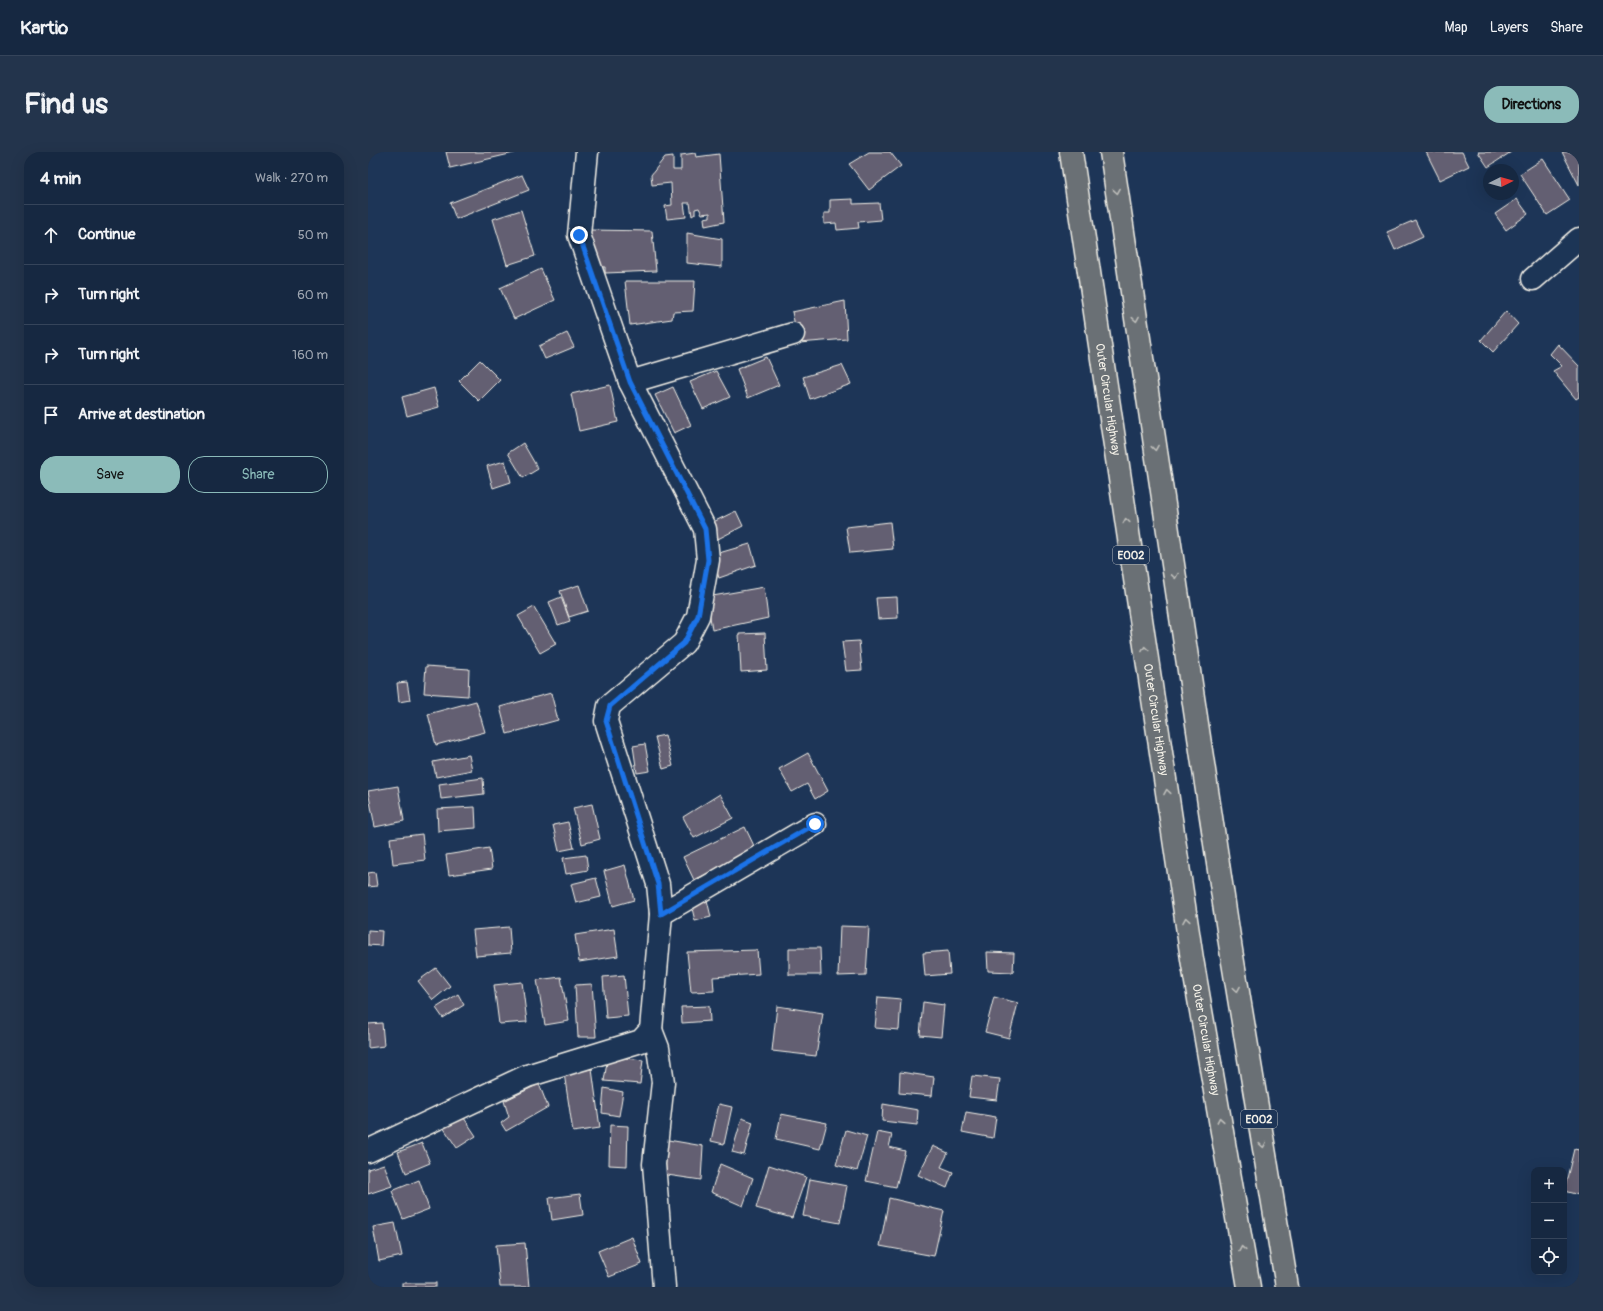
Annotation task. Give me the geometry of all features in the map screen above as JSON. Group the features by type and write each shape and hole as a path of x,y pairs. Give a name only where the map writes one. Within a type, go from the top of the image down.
{"highway":[{"name":"Outer Circular Highway","path":"1071,152 1192,959 1249,1287"},
{"name":"E002","path":"1111,152 1231,950 1287,1287"}],"street":[{"path":"587,152 579,235 630,382 705,529 708,560 698,616 684,643 610,706 606,721 658,884 661,914 651,1030 658,1048 663,1082 654,1164 664,1287"},
{"path":"1532,279 1579,239"},
{"path":"630,382 793,334"},
{"path":"661,914 815,824"},
{"path":"368,1151 527,1076 641,1041 651,1030"}],"building":[{"path":"446,152 518,152 450,168"},
{"path":"869,152 890,152 901,166 869,190 849,164"},
{"path":"1426,152 1462,152 1469,166 1440,180"},
{"path":"1478,152 1511,152 1493,164 1486,164"},
{"path":"1562,152 1579,152 1579,185"},
{"path":"695,153 696,157 719,154 724,222 705,226 704,218 710,217 710,213 702,214 699,208 695,209 695,214 692,216 690,203 684,203 686,217 667,219 665,206 672,205 671,183 652,185 651,175 665,157 673,156 673,170 681,170 681,155"},
{"path":"1543,159 1570,200 1547,215 1520,174"},
{"path":"522,175 529,190 456,219 450,203"},
{"path":"853,199 853,204 879,203 881,220 858,222 859,228 837,230 836,223 824,224 824,213 830,213 830,200"},
{"path":"1518,200 1528,214 1506,230 1495,214"},
{"path":"521,210 535,256 507,265 493,219"},
{"path":"1415,220 1423,237 1395,250 1387,232"},
{"path":"590,230 652,231 656,271 605,273 605,267 594,267"},
{"path":"687,233 722,239 722,267 687,263"},
{"path":"541,269 555,300 514,319 500,288"},
{"path":"625,281 695,281 693,311 673,312 672,319 630,325"},
{"path":"845,301 847,339 799,343 792,312"},
{"path":"1506,311 1518,324 1493,352 1481,340"},
{"path":"567,333 574,347 545,359 539,346"},
{"path":"1558,344 1579,366 1579,397 1576,399 1553,371 1562,366 1550,354"},
{"path":"766,357 779,385 748,398 737,369"},
{"path":"480,360 500,380 479,401 459,381"},
{"path":"842,365 851,384 810,399 803,377"},
{"path":"716,371 730,397 703,409 690,382"},
{"path":"610,385 618,422 579,431 571,394"},
{"path":"673,387 691,425 674,433 655,395"},
{"path":"434,388 439,407 407,416 402,397"},
{"path":"523,443 538,469 523,478 508,453"},
{"path":"505,461 511,482 493,488 487,466"},
{"path":"736,511 743,526 716,540 709,524"},
{"path":"890,522 893,549 850,553 846,527"},
{"path":"750,544 756,565 719,578 712,555"},
{"path":"579,585 588,611 569,617 560,591"},
{"path":"764,587 768,618 712,630 707,597"},
{"path":"561,597 570,621 558,625 549,602"},
{"path":"897,597 898,618 878,619 876,598"},
{"path":"534,607 556,644 540,653 518,616"},
{"path":"765,633 767,670 741,672 739,634"},
{"path":"859,641 862,670 846,671 842,642"},
{"path":"426,666 469,669 468,696 424,693"},
{"path":"407,682 410,700 399,702 397,683"},
{"path":"551,693 558,720 507,734 500,707"},
{"path":"476,701 485,732 436,745 428,714"},
{"path":"665,735 673,766 663,769 655,737"},
{"path":"645,744 650,771 637,773 633,746"},
{"path":"808,753 828,791 815,799 807,784 792,792 779,769"},
{"path":"469,755 472,770 436,777 433,762"},
{"path":"483,778 484,794 441,799 439,784"},
{"path":"398,786 404,821 375,827 368,791"},
{"path":"720,794 733,818 694,838 683,817"},
{"path":"592,804 600,839 582,844 573,808"},
{"path":"475,807 476,828 438,831 437,809"},
{"path":"568,822 574,848 559,851 553,825"},
{"path":"745,827 756,850 694,880 683,857"},
{"path":"422,834 425,860 393,864 390,838"},
{"path":"489,848 492,869 449,875 446,855"},
{"path":"586,855 588,870 566,874 563,858"},
{"path":"625,865 634,900 613,906 604,871"},
{"path":"375,872 377,886 368,887 368,873"},
{"path":"596,878 601,897 576,903 571,884"},
{"path":"707,900 711,917 695,921 691,904"},
{"path":"840,926 869,927 866,975 838,976"},
{"path":"509,927 511,953 476,956 473,930"},
{"path":"614,929 618,956 579,962 575,935"},
{"path":"368,930 382,931 381,946 368,945"},
{"path":"789,948 820,948 821,975 789,975"},
{"path":"757,950 759,974 713,977 714,991 691,992 687,952"},
{"path":"948,951 950,974 925,976 923,953"},
{"path":"987,952 1014,953 1013,972 988,971"},
{"path":"436,968 450,986 433,1000 418,981"},
{"path":"624,975 628,1016 606,1018 603,977"},
{"path":"561,977 569,1021 545,1025 537,980"},
{"path":"522,982 527,1022 499,1024 494,985"},
{"path":"592,984 596,1037 578,1037 575,985"},
{"path":"458,994 464,1005 443,1018 436,1008"},
{"path":"878,997 901,999 899,1030 875,1028"},
{"path":"994,997 1018,1003 1009,1038 985,1032"},
{"path":"923,1002 944,1005 941,1037 920,1035"},
{"path":"709,1006 710,1021 682,1023 681,1007"},
{"path":"777,1006 823,1013 816,1056 772,1051"},
{"path":"382,1023 384,1046 368,1048 368,1024"},
{"path":"608,1056 643,1060 640,1084 604,1081"},
{"path":"592,1069 600,1128 573,1132 564,1073"},
{"path":"900,1072 934,1077 932,1096 899,1093"},
{"path":"972,1076 1000,1079 997,1100 969,1097"},
{"path":"539,1084 548,1107 506,1131 501,1123 509,1117 504,1101"},
{"path":"604,1088 623,1092 619,1116 602,1113"},
{"path":"719,1104 732,1107 724,1144 711,1141"},
{"path":"883,1104 918,1110 917,1125 882,1121"},
{"path":"966,1112 996,1117 993,1138 962,1132"},
{"path":"781,1114 827,1123 820,1149 776,1139"},
{"path":"462,1115 476,1136 457,1148 443,1127"},
{"path":"742,1118 753,1122 744,1155 732,1152"},
{"path":"610,1125 628,1126 627,1166 609,1165"},
{"path":"846,1130 867,1136 857,1171 836,1165"},
{"path":"877,1132 892,1135 889,1147 905,1151 896,1187 866,1181"},
{"path":"651,1137 703,1146 701,1180 647,1172"},
{"path":"422,1143 430,1163 406,1173 398,1152"},
{"path":"933,1146 948,1153 941,1167 953,1172 947,1188 918,1175"},
{"path":"1574,1149 1579,1150 1579,1195 1567,1192 1567,1178"},
{"path":"384,1164 392,1186 368,1194 368,1169"},
{"path":"720,1164 753,1178 743,1206 711,1192"},
{"path":"769,1165 806,1177 792,1218 756,1208"},
{"path":"810,1179 847,1186 840,1223 803,1216"},
{"path":"419,1180 429,1209 403,1219 392,1191"},
{"path":"580,1194 583,1215 552,1220 549,1198"},
{"path":"889,1198 944,1211 934,1256 880,1246"},
{"path":"395,1223 402,1256 379,1261 373,1227"},
{"path":"632,1237 642,1264 609,1277 598,1251"},
{"path":"525,1243 529,1287 500,1287 496,1245"},
{"path":"402,1283 436,1283 436,1287 402,1287"}],"route":[{"path":"579,235 630,382 705,529 708,560 698,616 684,643 610,706 606,721 658,884 661,914 815,824"}]}
